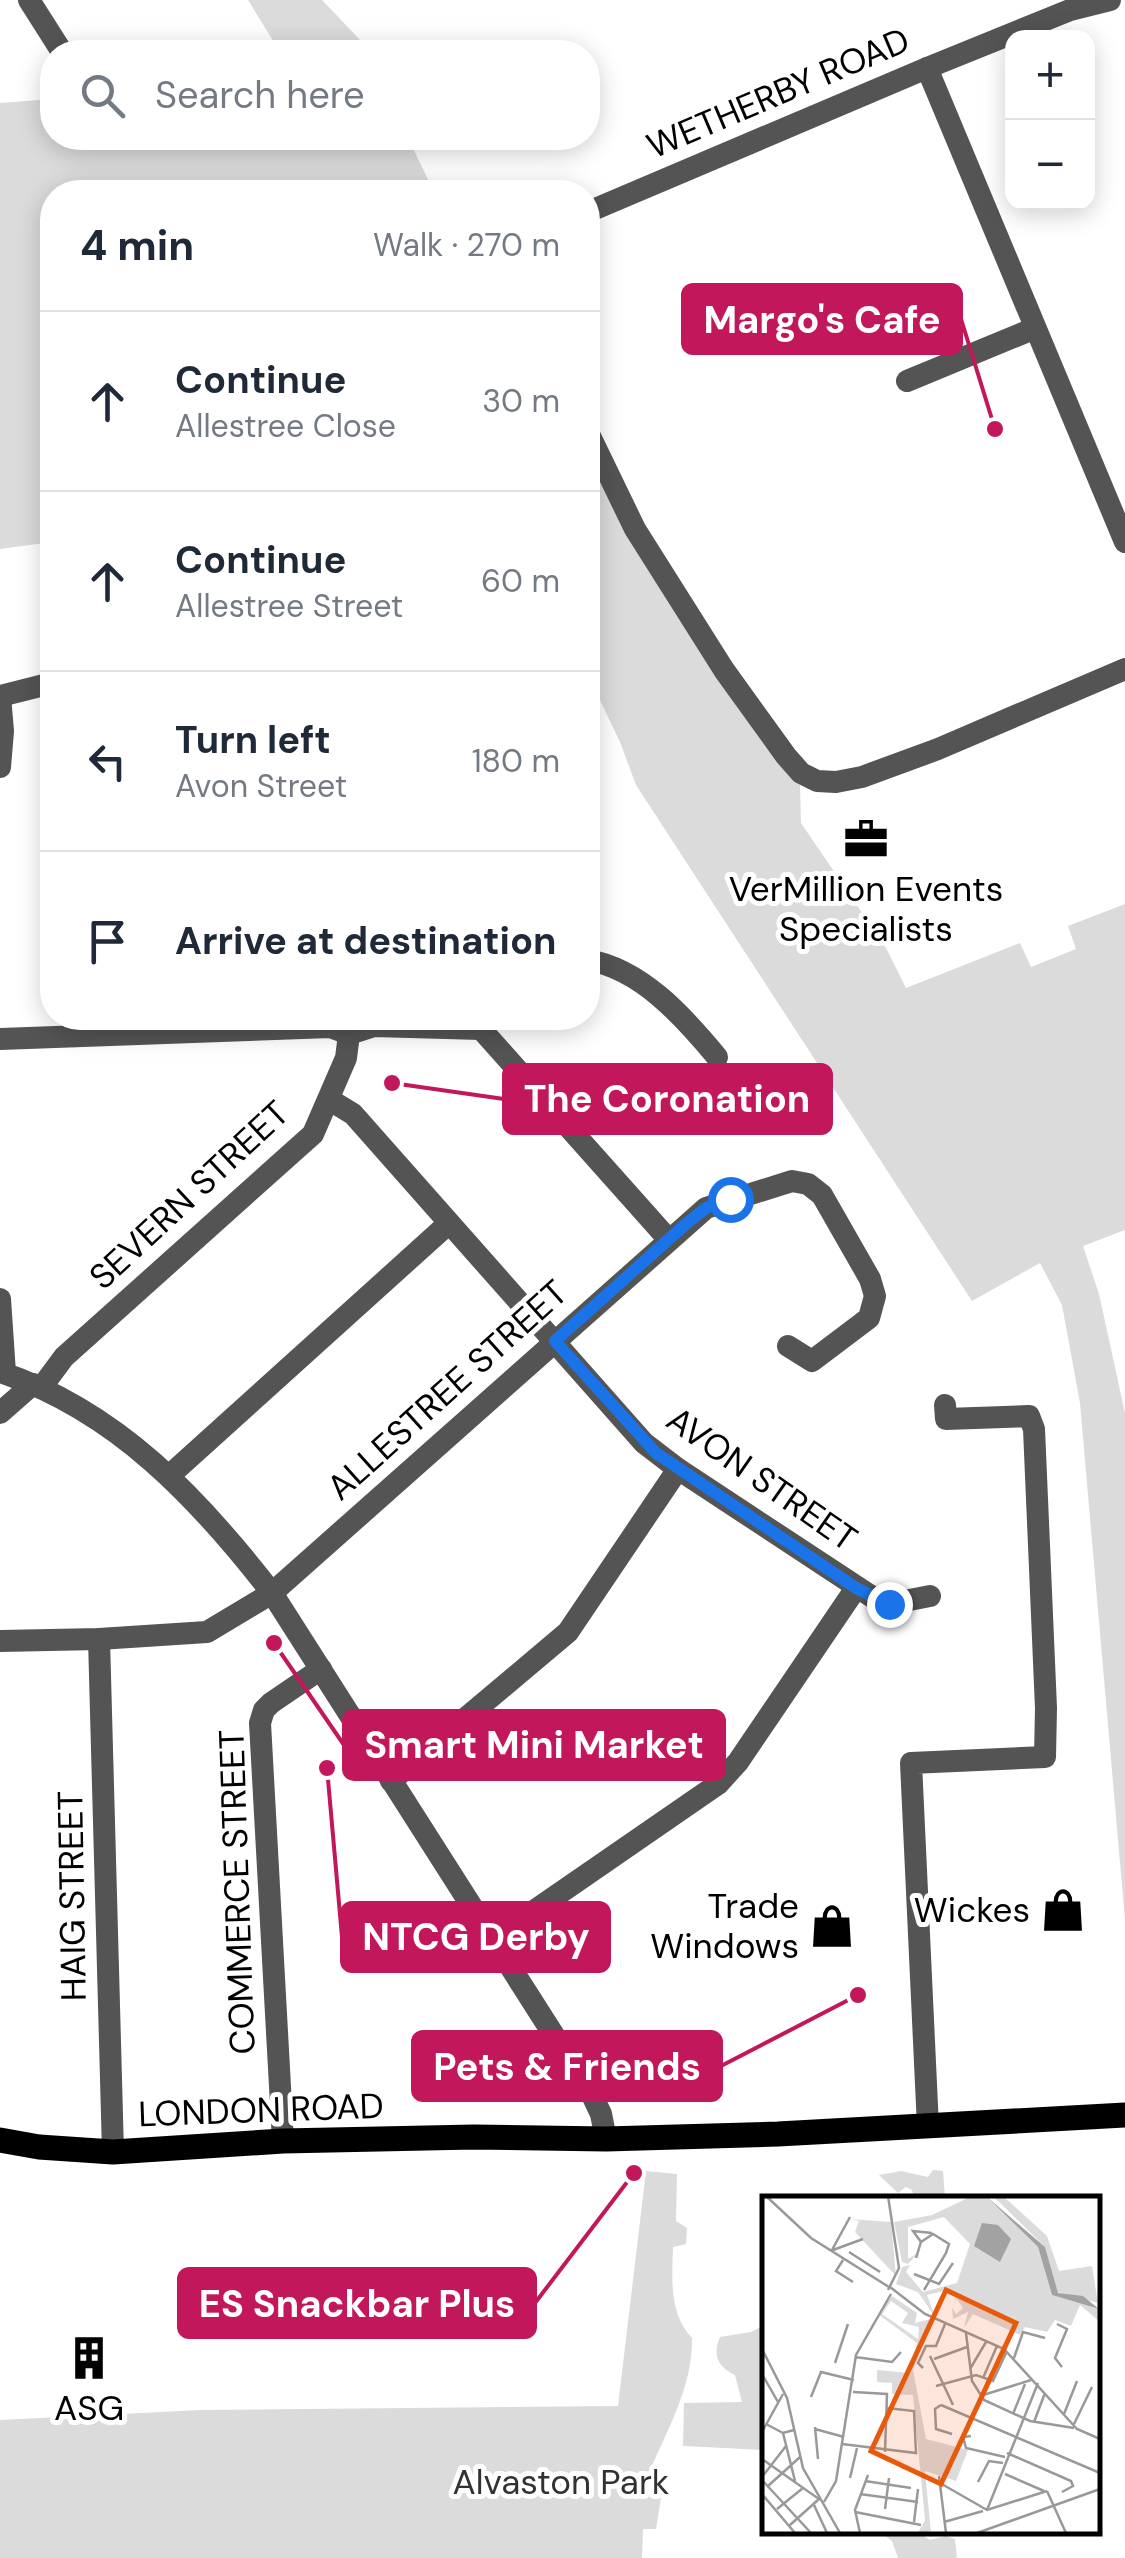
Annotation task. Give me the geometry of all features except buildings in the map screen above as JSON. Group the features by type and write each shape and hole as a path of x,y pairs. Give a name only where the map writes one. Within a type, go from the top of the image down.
{"main road":[{"name":"LONDON ROAD","path":"0,2140 113,2152 283,2142 606,2140 928,2127 1125,2114"}],"street":[{"path":"29,0 54,40"},
{"name":"WETHERBY ROAD","path":"600,207 927,68 1070,10 1110,0"},
{"path":"927,68 1125,542"},
{"path":"907,381 1033,328"},
{"path":"600,457 635,530 724,670 786,756 802,774 817,781 836,782 892,766 1125,669"},
{"path":"0,768 0,696 40,686"},
{"path":"600,962 610,964 646,987 686,1020 717,1056"},
{"path":"0,1039 248,1030"},
{"path":"338,1030 349,1034 362,1030"},
{"path":"497,1030 669,1240"},
{"name":"SEVERN STREET","path":"0,1413 37,1386 64,1357 314,1134 346,1058 349,1034"},
{"name":"AVON STREET","path":"330,1100 354,1114 644,1442 856,1588 908,1611 930,1596"},
{"name":"ALLESTREE STREET","path":"0,1641 99,1640 207,1632 272,1593 713,1205 792,1181 815,1189 828,1203 870,1279 875,1296 869,1318 820,1369 788,1346"},
{"path":"170,1475 448,1224"},
{"path":"0,1299 2,1372 37,1386 109,1429 170,1475 225,1532 272,1593 592,2095 606,2140"},
{"path":"928,2127 910,1763 1044,1757 1046,1708 1034,1429 1030,1416 946,1419 945,1405"},
{"path":"391,1780 568,1632 678,1469"},
{"path":"492,1940 718,1784 738,1762 856,1588"},
{"name":"HAIG STREET","path":"99,1640 113,2152"},
{"name":"COMMERCE STREET","path":"283,2142 260,1723 270,1703 321,1669"}],"green space":[{"path":"248,0 322,0 360,40 273,40"},
{"path":"40,100 40,150 414,150 428,180 40,180 40,544 0,549 0,103"},
{"path":"600,472 800,783 801,823 886,948 906,988 1020,943 1031,967 1076,949 1068,926 1125,904 1125,1230 1083,1246 1099,1294 1125,1413 1125,1920 1080,1403 1062,1305 1040,1263 972,1301 636,785 600,700"},
{"path":"933,2170 943,2171 945,2196 914,2196 906,2187 898,2193 879,2175 901,2171 928,2177"},
{"name":"Alvaston Park","path":"646,2171 677,2174 676,2221 687,2228 686,2244 673,2247 674,2296 679,2318 692,2338 684,2389 651,2468 665,2473 656,2529 643,2529 642,2558 0,2558 0,2420 201,2410 618,2406"},
{"path":"762,2326 762,2450 683,2446 684,2403 742,2402 735,2375 718,2360 717,2349 720,2337"},
{"path":"882,2533 925,2533 930,2540 946,2536 955,2539 957,2558 898,2558 892,2541"}],"place":[{"name":"Margo's Cafe","path":"995,429"},
{"name":"VerMillion Events Specialists","path":"866,839"},
{"name":"The Coronation","path":"392,1083"},
{"name":"Smart Mini Market","path":"274,1643"},
{"name":"NTCG Derby","path":"327,1768"},
{"name":"Wickes","path":"1063,1910"},
{"name":"Trade Windows","path":"832,1926"},
{"name":"Pets & Friends","path":"858,1995"},
{"name":"ES Snackbar Plus","path":"634,2173"},
{"name":"ASG","path":"89,2358"}],"route":[{"path":"730,1199 706,1208 687,1223 555,1341 656,1453 856,1588 889,1604"}]}
